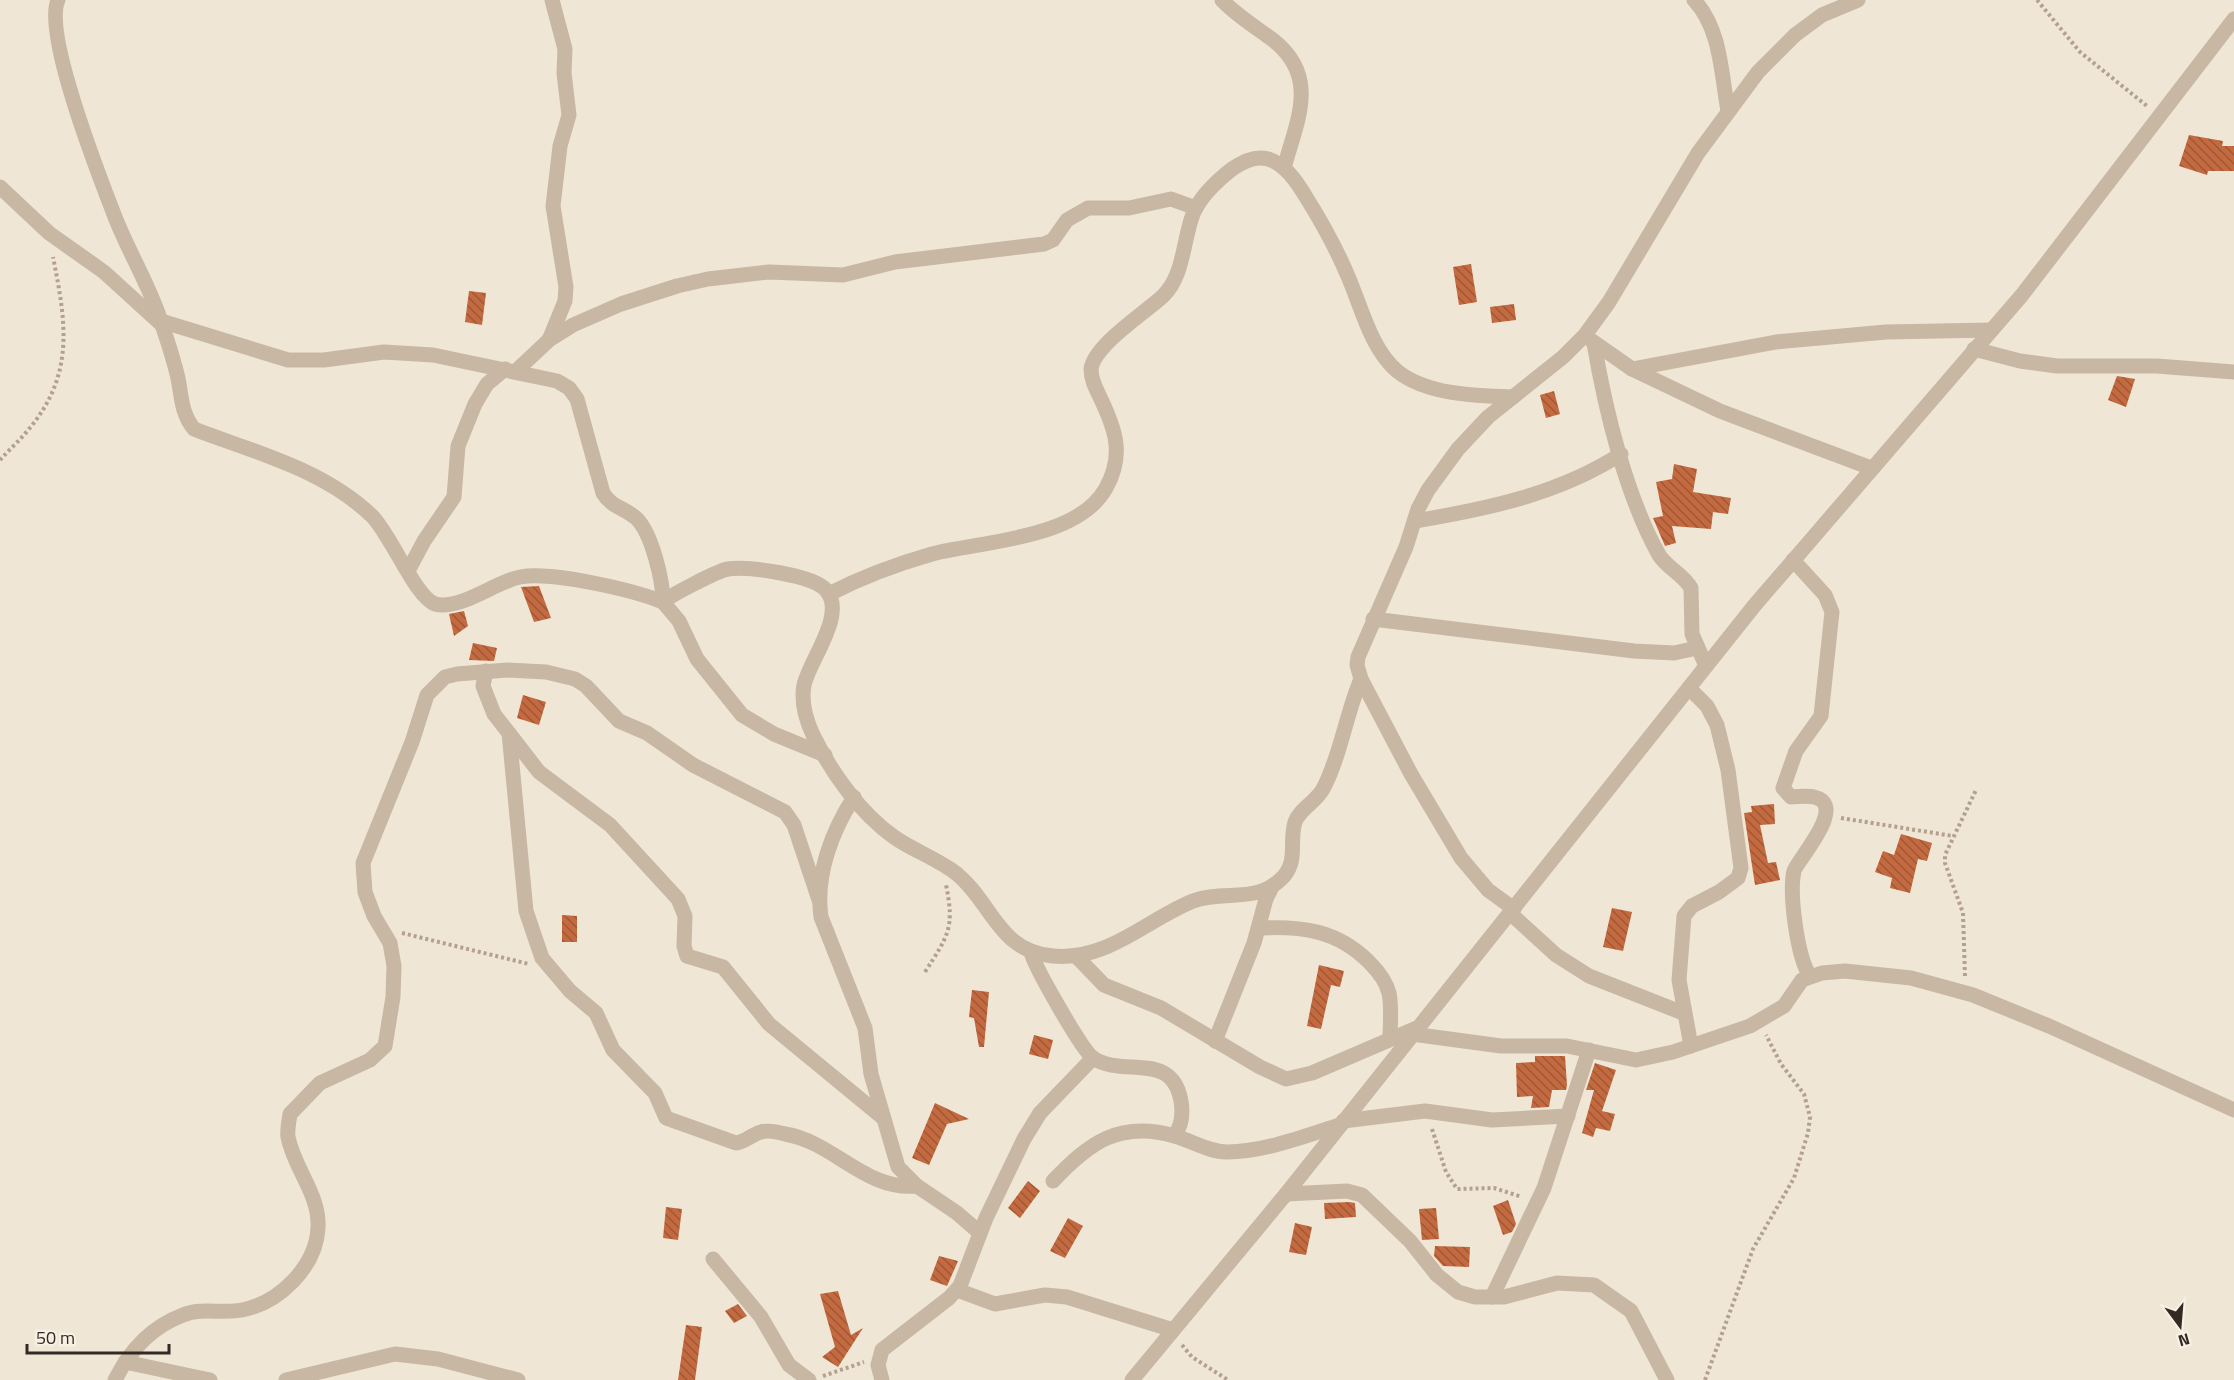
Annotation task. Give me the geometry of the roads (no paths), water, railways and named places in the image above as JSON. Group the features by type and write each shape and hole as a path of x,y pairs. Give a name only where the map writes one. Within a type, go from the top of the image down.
{"street":[{"path":"57,0 55,32 64,69 116,219 142,270 177,376 183,409 194,429 288,463 332,486 373,517 388,536 426,598 438,605 454,604 503,582 523,576 571,580 643,594 663,602 679,621 697,659 742,715 774,734 825,755"},
{"path":"549,340 566,301 566,287 553,206 560,146 569,115 564,73 565,49 552,0"},
{"path":"1222,0 1275,42 1298,70 1303,93 1284,168"},
{"path":"1694,0 1710,22 1718,49 1728,111"},
{"path":"1683,1013 1589,976 1556,955 1512,911 1488,891 1461,858 1411,774 1361,679 1357,665 1358,657 1428,490 1458,449 1488,417 1563,357 1590,339 1609,302 1698,153 1758,72 1795,35 1822,15 1858,0"},
{"path":"1132,1380 1286,1194 1793,560 2022,296 2234,19"},
{"path":"830,594 854,581 909,561 1048,529 1081,515 1095,503 1112,477 1117,462 1118,441 1113,425 1093,384 1091,368 1107,344 1173,285 1196,208 1216,184 1244,161 1258,158 1269,159 1284,168 1310,202 1346,272 1377,345 1388,362 1410,379 1430,386 1480,396 1513,397"},
{"path":"0,187 49,233 104,272 161,323 288,360 307,362 384,352 407,352 510,370 557,381 569,388 577,399 603,493 610,503 636,518 645,529 663,586 663,602"},
{"path":"408,571 424,541 454,497 458,446 475,404 487,384 573,325 621,304 708,279 769,272 843,275 895,262 1044,244 1053,240 1067,220 1088,208 1129,208 1171,199 1196,208"},
{"path":"1632,369 1776,342 1886,332 1991,330"},
{"path":"1590,339 1632,369 1719,411 1871,468"},
{"path":"1590,339 1621,454 1644,522 1659,554 1691,588 1692,634 1706,666"},
{"path":"1974,349 2020,361 2057,366 2157,366 2234,372"},
{"path":"1415,521 1452,515 1551,490 1590,473 1621,454"},
{"path":"1793,560 1825,596 1832,612 1821,716 1796,751 1783,788 1791,797 1814,797 1821,801 1825,815 1812,847 1794,869 1795,910 1800,951 1810,976"},
{"path":"663,602 713,573 741,568 806,579 820,585 830,594 833,619 804,686 804,707 812,732 825,755 874,822 895,838 942,864 974,891 1006,937 1031,952 1052,956 1073,956 1112,946 1167,912 1200,898 1256,894 1273,885"},
{"path":"1373,619 1634,651 1674,653 1697,648"},
{"path":"116,1380 137,1344 158,1327 185,1314 208,1310 240,1311 273,1298 295,1279 308,1259 318,1230 317,1208 288,1136 290,1114 320,1083 370,1060 385,1046 393,997 394,966 390,943 365,892 363,862 412,742 427,695 445,677 486,672 536,671 575,679 586,686 620,721 647,733 693,765 785,812 794,825 819,900 828,937 865,1028 871,1074 898,1167 917,1186 957,1213 980,1233"},
{"path":"486,672 483,686 494,714 540,772 610,825 678,899 685,915 684,946 687,956 723,967 769,1024 882,1117"},
{"path":"1215,1041 1259,928 1266,899 1273,885 1288,869 1294,848 1294,824 1298,816 1320,795 1329,776 1361,679"},
{"path":"1689,688 1707,706 1717,725 1728,770 1741,868 1738,878 1719,892 1692,906 1684,916 1679,971 1683,1013 1691,1046"},
{"path":"509,733 526,911 547,967 596,1013 613,1050 659,1098 664,1116 673,1123 736,1143 761,1132 794,1135 826,1149 863,1174 884,1184 904,1188 917,1186"},
{"path":"819,900 835,828 854,797"},
{"path":"1259,928 1284,927 1320,931 1342,940 1364,956 1386,985 1389,995 1390,1039"},
{"path":"1031,952 1033,962 1063,1010 1079,1042 1093,1058 1112,1064 1157,1069 1167,1075 1175,1085 1182,1107 1180,1125 1174,1136"},
{"path":"1073,956 1077,957 1104,985 1161,1008 1277,1076 1291,1079 1312,1073 1390,1039 1415,1031 1491,1045 1567,1046 1636,1060 1691,1046 1750,1026 1784,1006 1796,986 1810,976 1845,971 1911,978 1963,992 2049,1026 2234,1110"},
{"path":"1492,1297 1536,1207 1589,1050"},
{"path":"882,1380 879,1358 882,1350 957,1290 1008,1170 1040,1113 1093,1058"},
{"path":"1053,1181 1078,1155 1108,1136 1138,1131 1174,1136 1209,1149 1226,1152 1245,1150 1341,1123 1425,1111 1492,1120 1568,1116"},
{"path":"1286,1194 1347,1191 1362,1195 1377,1206 1410,1241 1437,1275 1451,1286 1475,1297 1492,1297 1557,1283 1594,1285 1631,1311 1668,1380"},
{"path":"713,1259 760,1317 789,1365 811,1380"},
{"path":"957,1290 995,1304 1045,1295 1060,1296 1176,1327"},
{"path":"285,1380 395,1354 413,1354 438,1359 518,1380"},
{"path":"125,1362 210,1380"}]}
